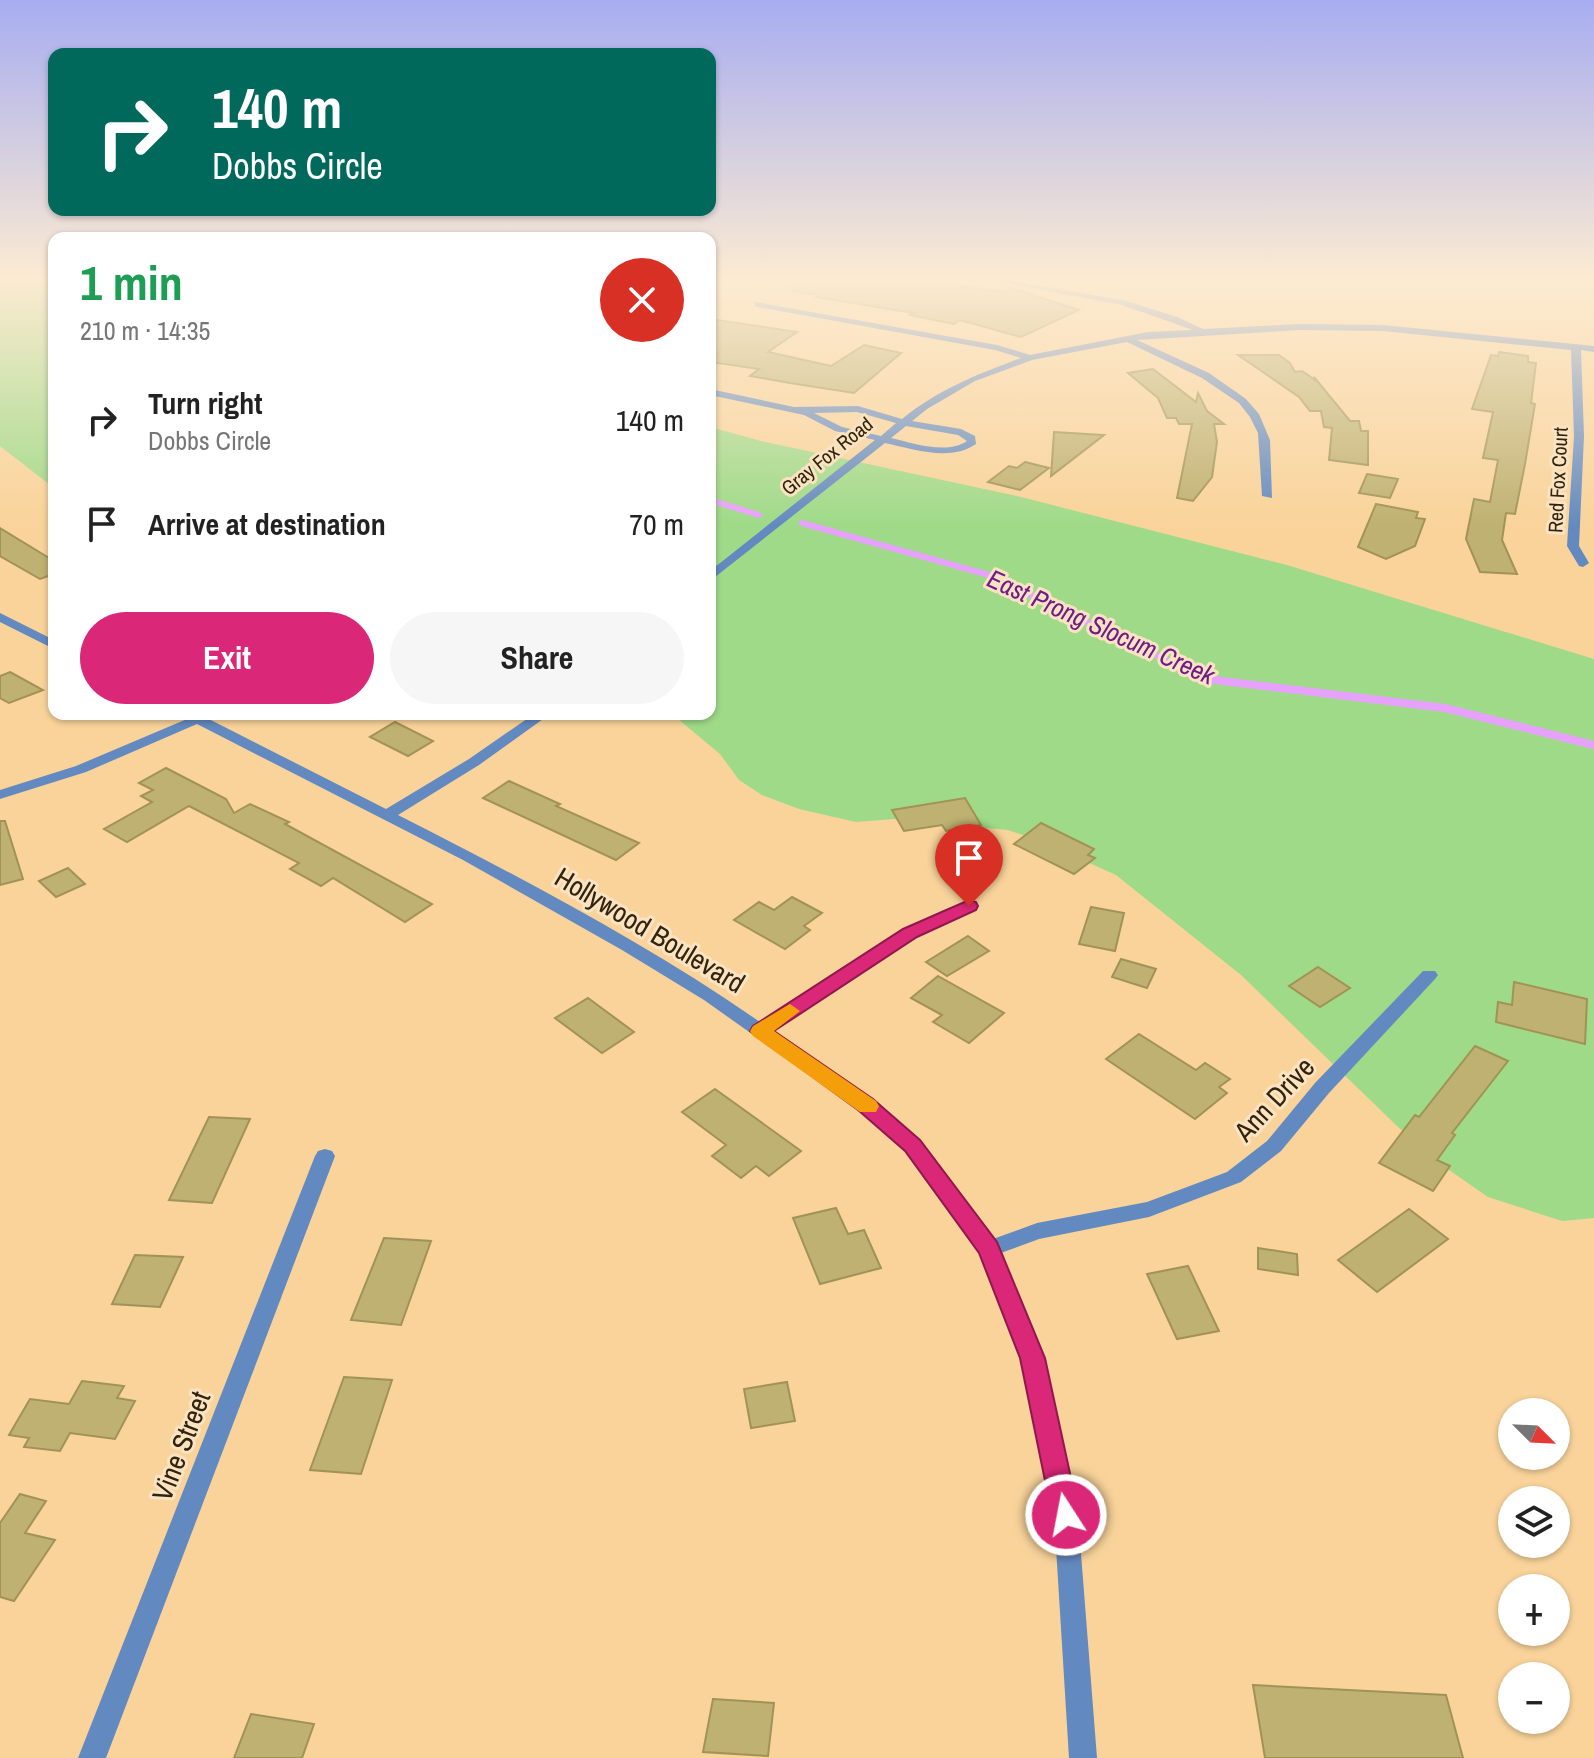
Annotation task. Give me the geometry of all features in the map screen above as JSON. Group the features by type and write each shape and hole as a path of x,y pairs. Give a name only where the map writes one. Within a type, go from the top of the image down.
{"street":[{"name":"Gray Fox Road","path":"716,572 902,422 955,388 1020,362"},
{"path":"1182,362 1211,378 1256,419 1265,441 1268,496"},
{"name":"Red Fox Court","path":"1577,362 1579,436 1573,546 1583,563"},
{"path":"716,393 795,410 839,429 880,439 947,450 962,449 972,442 961,432 902,422 858,409 795,410"},
{"path":"0,617 48,642"},
{"path":"0,795 81,769 185,720"},
{"name":"Hollywood Boulevard","path":"201,720 505,876 616,939 760,1031 866,1105 912,1145 989,1249 1032,1358 1066,1515 1083,1758"},
{"path":"387,815 474,762 534,720"},
{"path":"760,1031 910,933 969,906"},
{"name":"Ann Drive","path":"989,1249 1037,1231 1149,1209 1234,1177 1274,1146 1322,1088 1429,975"},
{"name":"Vine Street","path":"92,1758 325,1156"}],"green space":[{"path":"0,362 48,362 48,483 0,446"},
{"path":"716,429 1021,497 1287,565 1594,659 1594,1218 1562,1221 1488,1197 1426,1154 1241,975 1116,875 1008,830 894,819 856,822 799,809 762,795 739,780 720,754 679,720 716,720"}],"building":[{"path":"716,362 813,362 831,366 837,362 890,362 854,393 750,376 759,369"},
{"path":"1248,362 1289,362 1295,372 1302,371 1315,380 1314,377 1350,421 1359,421 1361,431 1368,431 1368,465 1329,460 1332,428 1324,427 1321,411 1310,411 1299,397"},
{"path":"1489,362 1536,363 1531,403 1535,404 1525,464 1515,514 1506,513 1502,540 1517,574 1480,572 1466,539 1474,499 1490,502 1498,460 1483,458 1493,412 1472,409"},
{"path":"1153,369 1196,402 1198,393 1207,411 1224,424 1214,424 1217,442 1212,477 1193,501 1177,498 1192,424 1179,424 1176,418 1167,418 1158,398 1128,373"},
{"path":"1054,432 1104,435 1051,476"},
{"path":"1025,462 1049,468 1020,490 988,482 1009,466 1017,468"},
{"path":"1367,474 1398,479 1390,498 1359,493"},
{"path":"1376,504 1418,512 1416,518 1425,519 1415,546 1386,559 1358,547"},
{"path":"0,528 48,557 48,576 40,579 0,556"},
{"path":"10,672 43,690 9,703 0,698 0,676"},
{"path":"395,722 433,741 408,756 370,737"},
{"path":"166,768 226,799 234,813 250,804 289,822 285,824 432,904 405,922 333,878 321,886 290,869 299,863 189,806 127,842 104,829 152,802 141,796 153,790 139,783"},
{"path":"509,781 639,843 616,860 483,798"},
{"path":"965,798 981,825 946,831 942,825 904,831 892,810"},
{"path":"0,821 5,821 23,879 0,885"},
{"path":"1041,823 1094,849 1088,855 1095,858 1074,874 1014,844"},
{"path":"68,868 85,884 56,897 39,881"},
{"path":"792,897 822,913 804,926 810,930 785,949 734,920 759,902 774,910"},
{"path":"1091,907 1124,913 1115,951 1079,944"},
{"path":"968,936 989,951 947,976 926,962"},
{"path":"1121,959 1156,969 1147,988 1112,977"},
{"path":"1318,967 1350,988 1320,1007 1289,986"},
{"path":"938,976 1004,1013 969,1043 933,1022 942,1015 911,998"},
{"path":"1514,982 1587,999 1585,1044 1496,1022 1498,1002 1512,1005"},
{"path":"588,998 634,1032 602,1053 555,1018"},
{"path":"1139,1034 1196,1070 1205,1063 1230,1079 1219,1087 1227,1093 1195,1119 1106,1059"},
{"path":"1475,1046 1508,1061 1452,1133 1455,1135 1437,1160 1450,1166 1433,1191 1379,1163 1415,1115 1419,1117"},
{"path":"715,1089 801,1151 769,1176 756,1166 741,1178 712,1156 726,1145 682,1112"},
{"path":"209,1117 250,1119 212,1203 169,1200"},
{"path":"836,1208 848,1234 864,1230 881,1268 820,1284 793,1218"},
{"path":"1409,1209 1448,1239 1377,1292 1338,1260"},
{"path":"384,1238 431,1241 401,1325 351,1320"},
{"path":"1258,1248 1297,1254 1298,1275 1258,1269"},
{"path":"135,1255 183,1257 160,1307 112,1304"},
{"path":"1188,1266 1219,1331 1177,1339 1147,1274"},
{"path":"344,1377 392,1380 361,1474 310,1470"},
{"path":"82,1381 124,1386 117,1398 135,1401 115,1439 70,1433 60,1451 24,1447 29,1438 9,1435 30,1399 69,1404"},
{"path":"787,1382 795,1421 751,1428 744,1389"},
{"path":"20,1494 46,1501 25,1533 55,1540 14,1601 0,1597 0,1523"},
{"path":"1253,1685 1446,1695 1463,1758 1265,1758"},
{"path":"713,1699 774,1703 768,1756 703,1752"},
{"path":"251,1714 314,1724 302,1758 234,1758"}],"waterway":[{"name":"East Prong Slocum Creek","path":"716,502 759,515"},
{"name":"East Prong Slocum Creek","path":"802,523 989,575 1202,677"},
{"name":"East Prong Slocum Creek","path":"1198,675 1202,677"},
{"name":"East Prong Slocum Creek","path":"1202,677 1445,708 1594,745"}],"slow traffic":[{"path":"790,1011 760,1031 868,1106"}],"route":[{"path":"969,906 939,917 910,933 760,1031 866,1105 912,1145 989,1249 1032,1358 1066,1515"}]}
